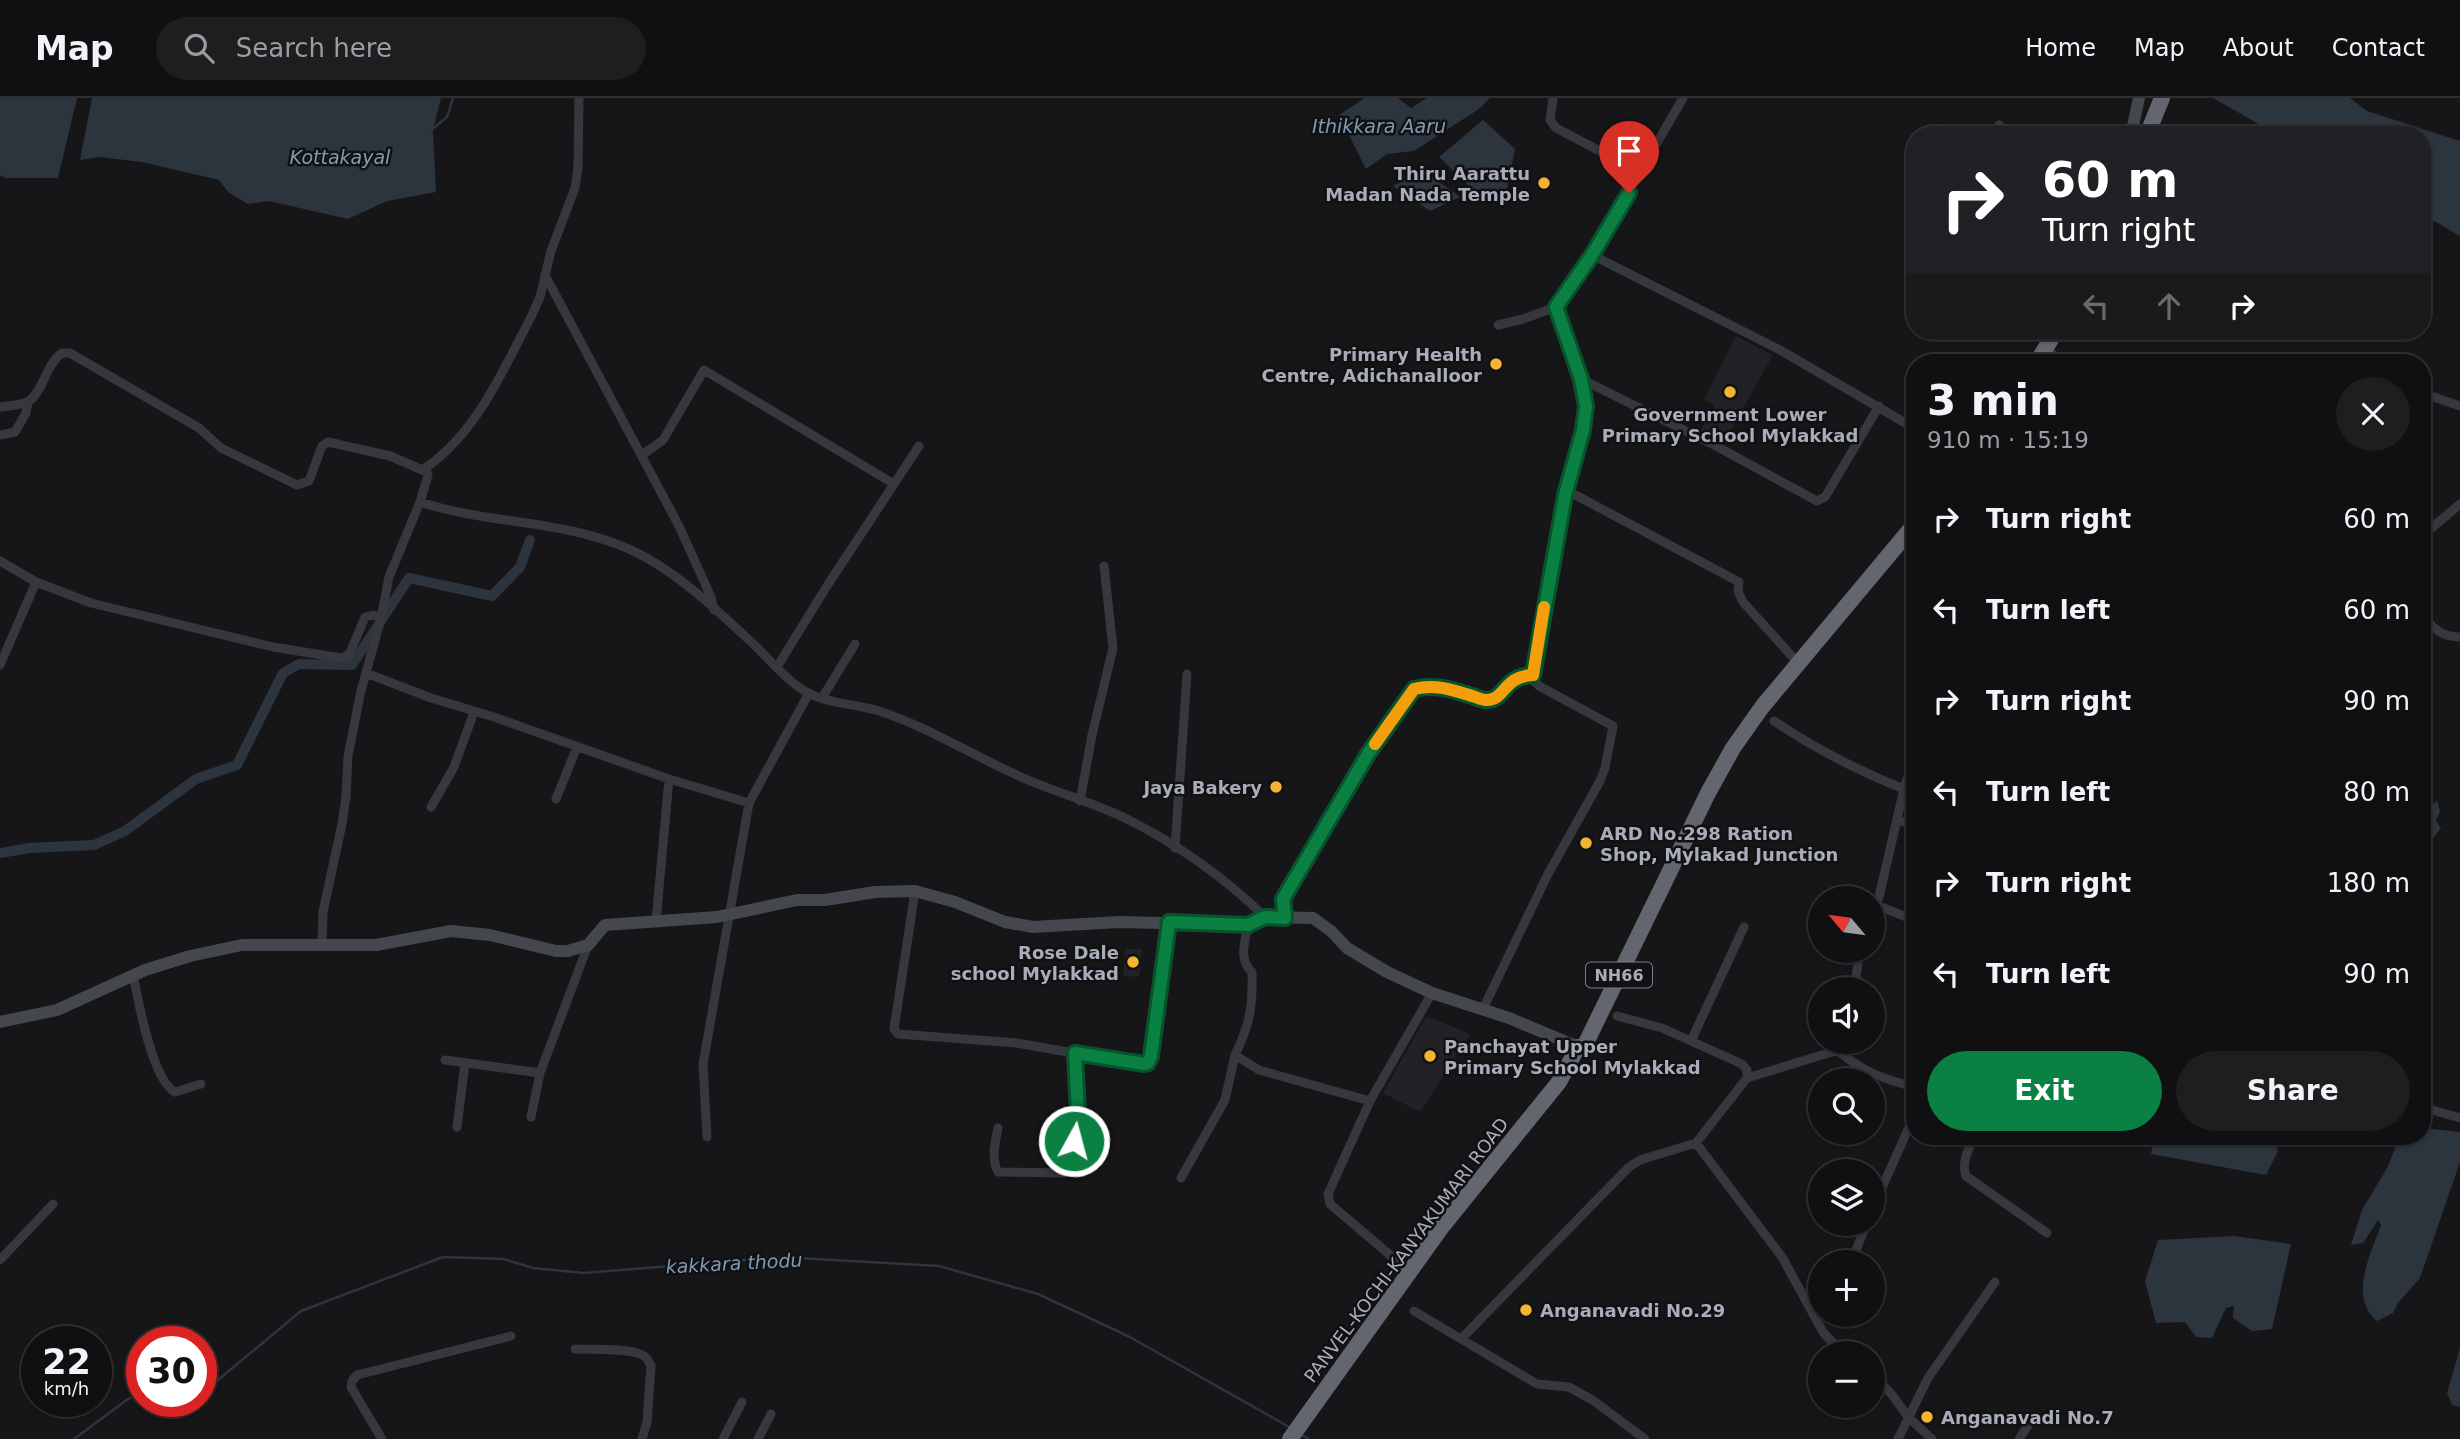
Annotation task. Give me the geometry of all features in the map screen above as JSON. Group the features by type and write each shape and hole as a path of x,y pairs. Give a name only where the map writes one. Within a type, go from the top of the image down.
{"highway":[{"path":"2151,126 2161,100"},
{"path":"2042,354 2051,340"},
{"name":"PANVEL-KOCHI-KANYAKUMARI ROAD","path":"1290,1439 1441,1228 1559,1082 1578,1047 1584,1047 1707,793 1733,748 1762,707 1906,535"}],"main road":[{"path":"2133,126 2139,98"},
{"path":"0,1023 57,1010 133,974 190,956 242,945 393,944 429,933 451,930 490,935 556,951 568,951 588,945 606,925 693,920 797,900 825,900 875,892 915,891 955,902 1005,922 1033,927 1119,922 1248,925 1265,917 1313,918 1331,931 1347,948 1432,993 1483,1009 1578,1047"}],"street":[{"path":"424,469 455,444 474,420 532,315 551,251 575,188 579,98"},
{"path":"1553,98 1550,120 1556,128 1642,173"},
{"path":"1498,325 1556,307 1592,255 1642,173 1683,98"},
{"path":"1592,255 1780,350 1906,423"},
{"path":"545,275 680,526 715,610"},
{"path":"1483,1009 1548,874 1600,781 1613,726 1539,686 1533,680 1566,490 1583,430 1586,404 1581,379 1556,307"},
{"path":"2047,347 2052,354"},
{"path":"0,435 15,432 26,413 28,402 55,358 62,353 70,354 199,428 221,448 297,485 309,481 322,446 328,442 390,456 424,469 428,475 420,502 389,577 366,673 348,756 346,797 323,912 322,945"},
{"path":"642,456 663,440 704,370 894,484"},
{"path":"1581,379 1817,500 1825,496 1879,406"},
{"path":"2431,396 2460,406"},
{"path":"0,407 28,402"},
{"path":"777,667 919,446"},
{"path":"1566,490 1739,582 1738,591 1743,602 1798,663"},
{"path":"420,502 477,516 527,522 626,547 649,559 715,610 808,693 879,711 1020,777 1127,819 1238,891 1265,917"},
{"path":"2431,528 2460,504"},
{"path":"0,561 36,582 91,603 273,647 341,659 349,655 365,617 373,615 381,618"},
{"path":"1080,801 1092,735 1113,648 1104,566"},
{"path":"0,665 36,582"},
{"path":"2431,627 2448,637 2460,637"},
{"path":"822,698 855,644"},
{"path":"366,673 669,779 749,803"},
{"path":"1175,848 1187,674"},
{"path":"1285,918 1283,899 1368,754 1414,689 1427,685 1487,700 1500,695 1509,681 1533,675"},
{"path":"707,1138 703,1064 749,803 808,693"},
{"path":"431,807 454,767 474,712"},
{"path":"1774,721 1832,757 1904,789"},
{"path":"556,799 577,747"},
{"path":"656,921 669,779"},
{"path":"1881,886 1906,783"},
{"path":"1898,820 1906,824"},
{"path":"915,891 895,1032 1017,1043 1135,1064 1148,1063 1151,1056 1169,922"},
{"path":"1885,909 1906,917"},
{"path":"1181,1178 1225,1100 1236,1055 1248,1029 1252,972 1245,965 1243,957 1248,925"},
{"path":"1691,1041 1744,927"},
{"path":"531,1117 540,1073 588,945"},
{"path":"133,974 141,1018 163,1083 175,1092 201,1084"},
{"path":"1410,1272 1328,1201 1329,1191 1370,1101 1432,993"},
{"path":"1617,1016 1662,1028 1742,1064 1747,1070 1747,1078"},
{"path":"998,1128 994,1155 998,1172 1065,1174 1070,1167 1078,1115 1075,1053"},
{"path":"1461,1339 1629,1167 1640,1160 1696,1143 1747,1078 1825,1054"},
{"path":"1842,1054 1878,1076 1906,1085"},
{"path":"1236,1055 1259,1070 1370,1101"},
{"path":"445,1060 540,1073"},
{"path":"457,1127 465,1063"},
{"path":"2431,1110 2460,1118"},
{"path":"1885,1181 1906,1134"},
{"path":"1696,1143 1782,1256 1808,1302"},
{"path":"1971,1145 1965,1160 1966,1176 2048,1233"},
{"path":"0,1260 53,1204"},
{"path":"1898,1439 1928,1377 1996,1282"},
{"path":"1414,1311 1537,1384 1569,1387 1577,1391 1646,1439"},
{"path":"1821,1327 1831,1341"},
{"path":"382,1439 351,1387 357,1375 512,1336"},
{"path":"575,1349 628,1352 647,1358 651,1366 647,1422 642,1439"},
{"path":"1885,1387 1908,1417 1933,1439"},
{"path":"723,1439 742,1402"},
{"path":"758,1439 771,1414"},
{"path":"2019,1439 2029,1424"}],"shaded area":[{"name":"Government Lower Primary School Mylakkad","path":"1736,336 1773,355 1721,447 1698,435 1715,406 1704,399"},
{"name":"Rose Dale school Mylakkad","path":"1126,949 1142,949 1139,977 1123,976"},
{"name":"Panchayat Upper Primary School Mylakkad","path":"1426,1016 1470,1034 1420,1112 1383,1093"}],"water":[{"path":"0,98 77,98 58,178 5,178 0,175"},
{"name":"Kottakayal","path":"92,98 441,98 433,130 436,192 387,201 348,219 269,201 248,204 228,192 219,180 142,162 99,157 80,160"},
{"name":"Ithikkara Aaru","path":"1365,98 1398,98 1411,108 1427,98 1490,98 1479,109 1414,151 1387,154 1366,169 1339,115"},
{"path":"2213,98 2350,98 2367,111 2414,126 2262,126"},
{"path":"1483,120 1515,149 1506,193 1472,189 1439,157"},
{"path":"2431,132 2460,141 2460,236 2431,219"},
{"path":"1424,171 1460,197 1430,211 1393,186"},
{"path":"2437,801 2440,811 2436,821 2441,828 2431,840 2431,806"},
{"path":"2431,1129 2460,1132 2460,1162 2420,1278 2398,1303 2393,1313 2377,1321 2368,1311 2363,1288 2364,1275 2381,1225 2378,1220 2363,1243 2351,1245 2362,1210 2387,1168 2396,1145 2431,1145"},
{"path":"2152,1145 2276,1145 2278,1151 2266,1175 2151,1154"},
{"path":"2234,1236 2291,1244 2272,1329 2252,1331 2233,1318 2234,1306 2226,1308 2212,1338 2196,1337 2185,1322 2156,1323 2145,1281 2158,1240"},
{"path":"2460,1348 2460,1407 2452,1405 2447,1393"}],"waterway":[{"path":"430,131 447,117 453,98"},
{"path":"0,853 29,848 94,845 125,831 196,779 237,765 283,673 299,664 352,665 409,578 492,596 520,567 530,540"},
{"name":"kakkara thodu","path":"217,1381 301,1311 443,1257 503,1259 533,1268 584,1273 781,1257 939,1266 1038,1294 1128,1336 1291,1428"},
{"name":"kakkara thodu","path":"74,1439 126,1400"},
{"name":"kakkara thodu","path":"1302,1435 1309,1439"}],"slow traffic":[{"path":"1375,744 1414,689 1427,685 1487,700 1500,695 1509,681 1533,675 1544,607"}],"place":[{"name":"Thiru Aarattu Madan Nada Temple","path":"1544,183"},
{"name":"Primary Health Centre, Adichanalloor","path":"1496,364"},
{"name":"Government Lower Primary School Mylakkad","path":"1730,392"},
{"name":"Jaya Bakery","path":"1276,787"},
{"name":"ARD No.298 Ration Shop, Mylakad Junction","path":"1586,843"},
{"name":"Rose Dale school Mylakkad","path":"1133,962"},
{"name":"Panchayat Upper Primary School Mylakkad","path":"1430,1056"},
{"name":"Anganavadi No.29","path":"1526,1310"},
{"name":"Anganavadi No.7","path":"1927,1417"}],"route":[{"path":"1074,1141 1078,1115 1075,1053 1135,1064 1148,1063 1169,922 1248,925 1265,917 1285,918 1283,899 1368,754 1414,689 1427,685 1487,700 1500,695 1509,681 1533,675 1565,495 1583,430 1586,406 1583,385 1556,307 1592,255 1629,193"}]}
